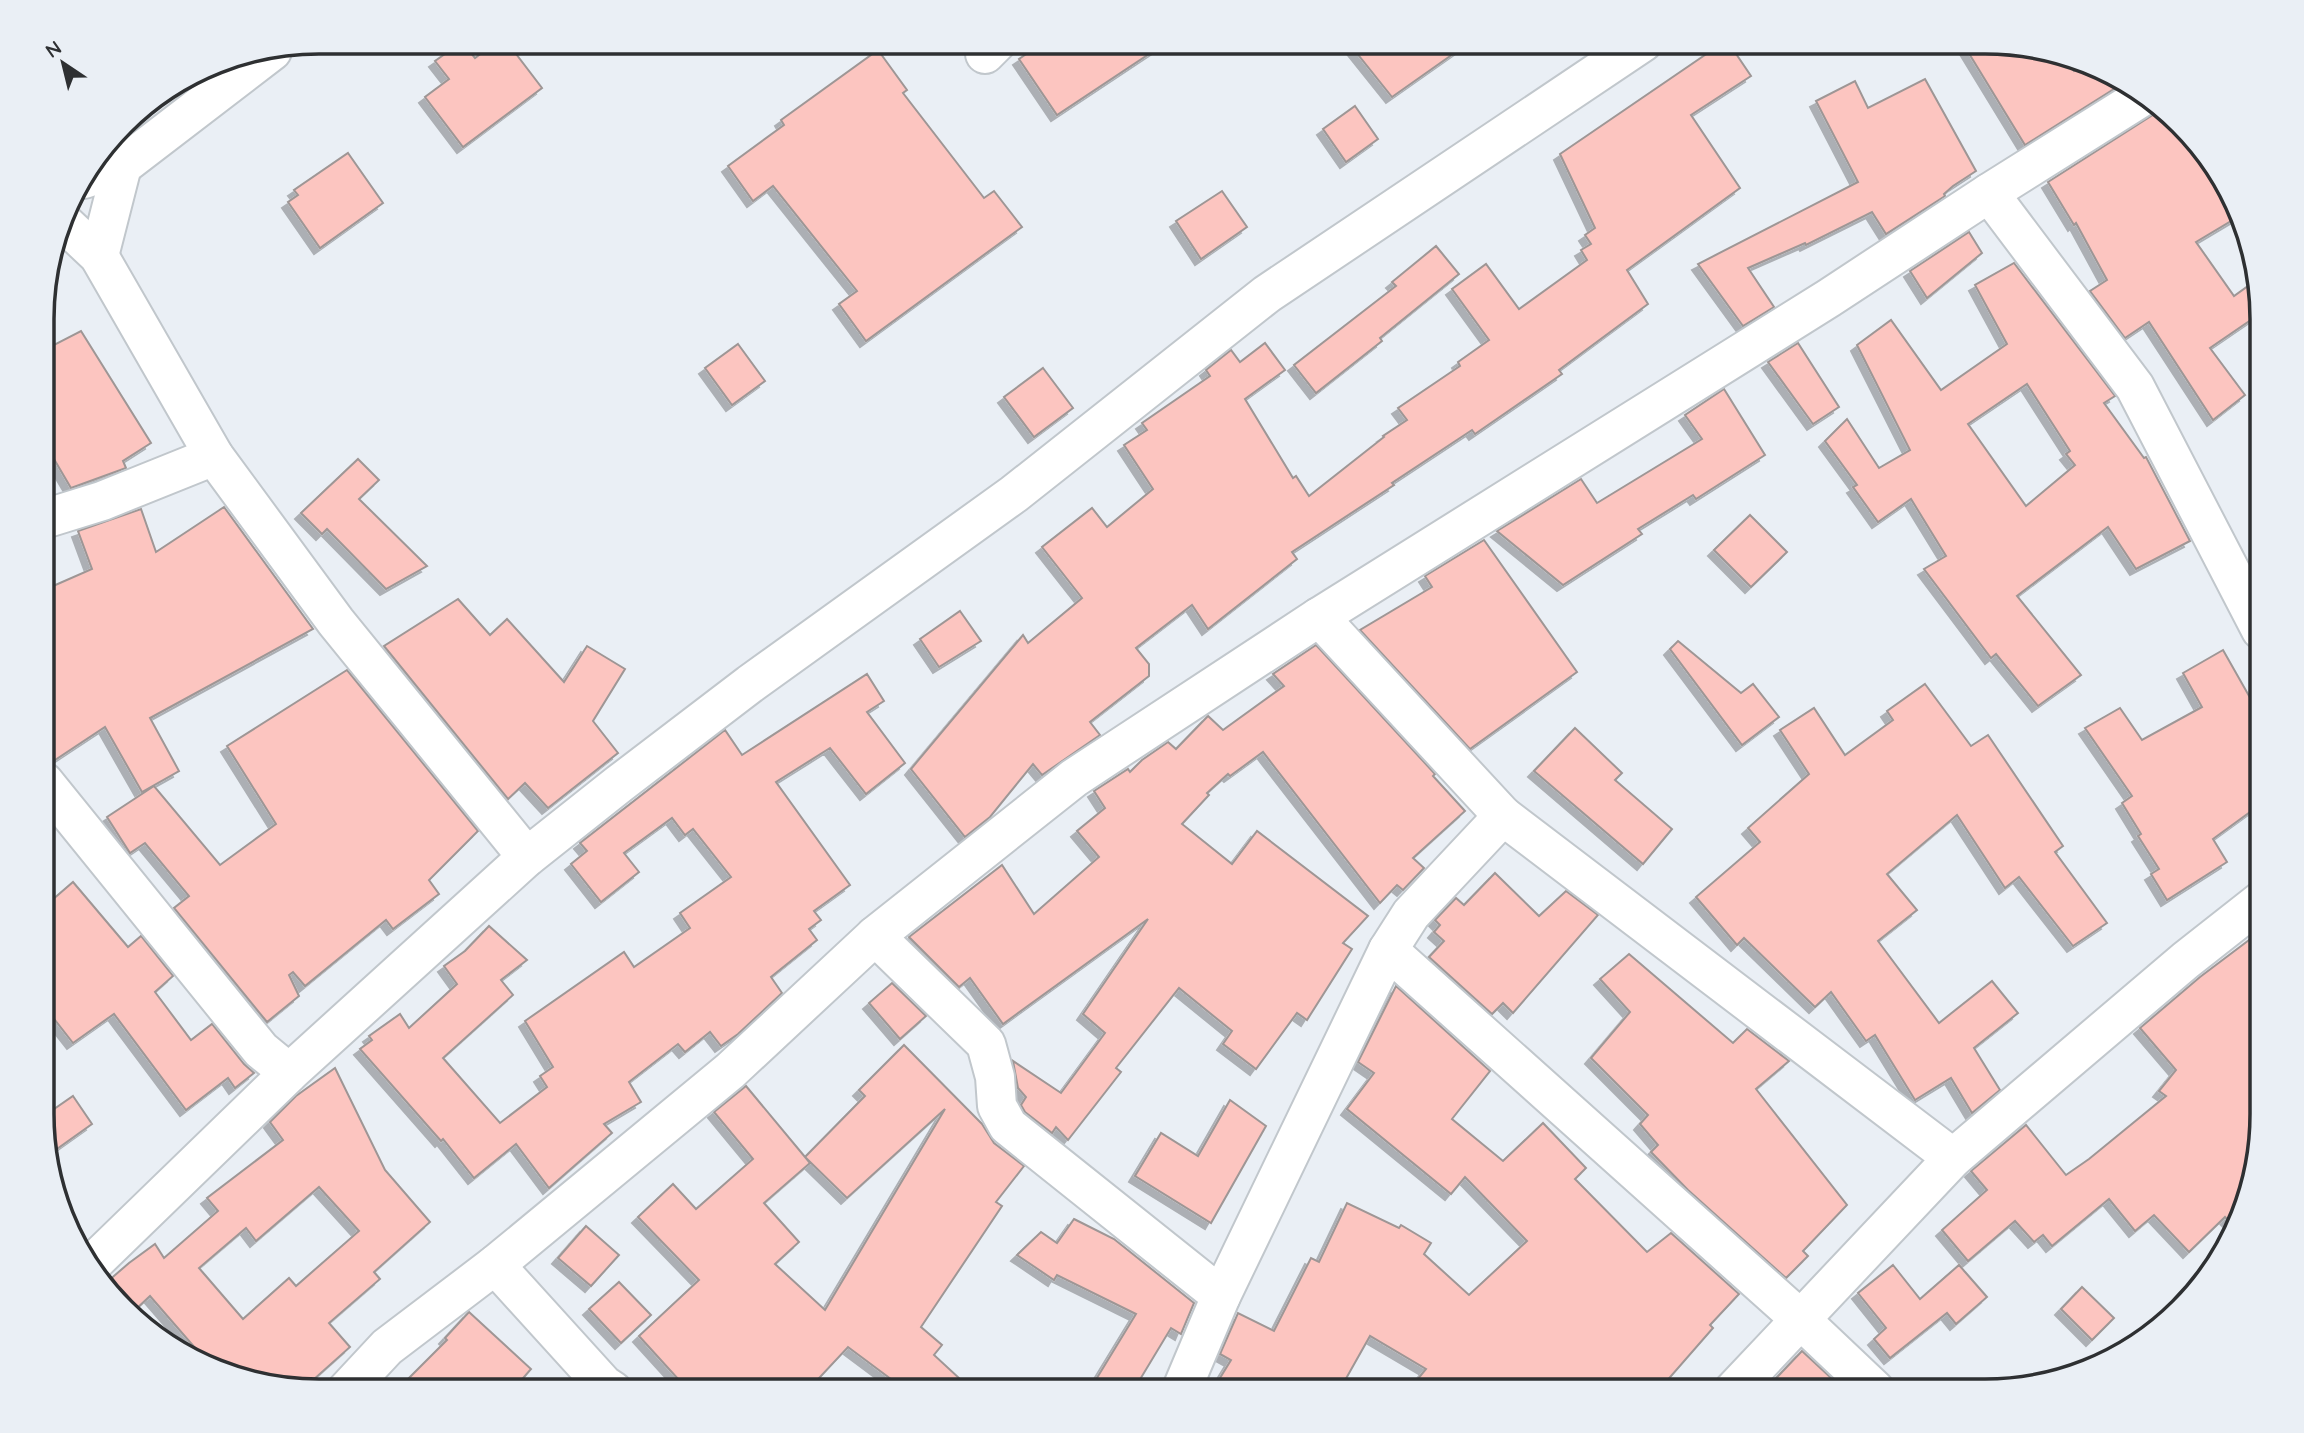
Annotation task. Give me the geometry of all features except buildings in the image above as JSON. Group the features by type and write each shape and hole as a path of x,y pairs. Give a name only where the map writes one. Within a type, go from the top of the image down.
{"street":[{"path":"98,1259 289,1073 527,857 750,684 1014,494 1267,294 1625,54"},
{"path":"98,174 122,166 259,61"},
{"path":"357,1379 387,1347 495,1265 730,1071 875,936 1074,778 1319,617 1829,298 2135,101"},
{"path":"99,256 122,166"},
{"path":"1989,193 2135,387 2250,609"},
{"path":"70,229 99,256 214,456 336,622 527,857"},
{"path":"54,516 102,502 214,456"},
{"path":"1319,617 1503,816 1954,1158"},
{"path":"54,794 261,1050 289,1073"},
{"path":"1186,1379 1220,1296 1388,950 1410,914 1503,816"},
{"path":"1745,1379 1954,1158 2186,960 2250,910"},
{"path":"875,936 986,1044 995,1077 997,1106 1008,1126 1220,1296"},
{"path":"1388,950 1800,1319 1862,1379"},
{"path":"495,1265 599,1379"}]}
